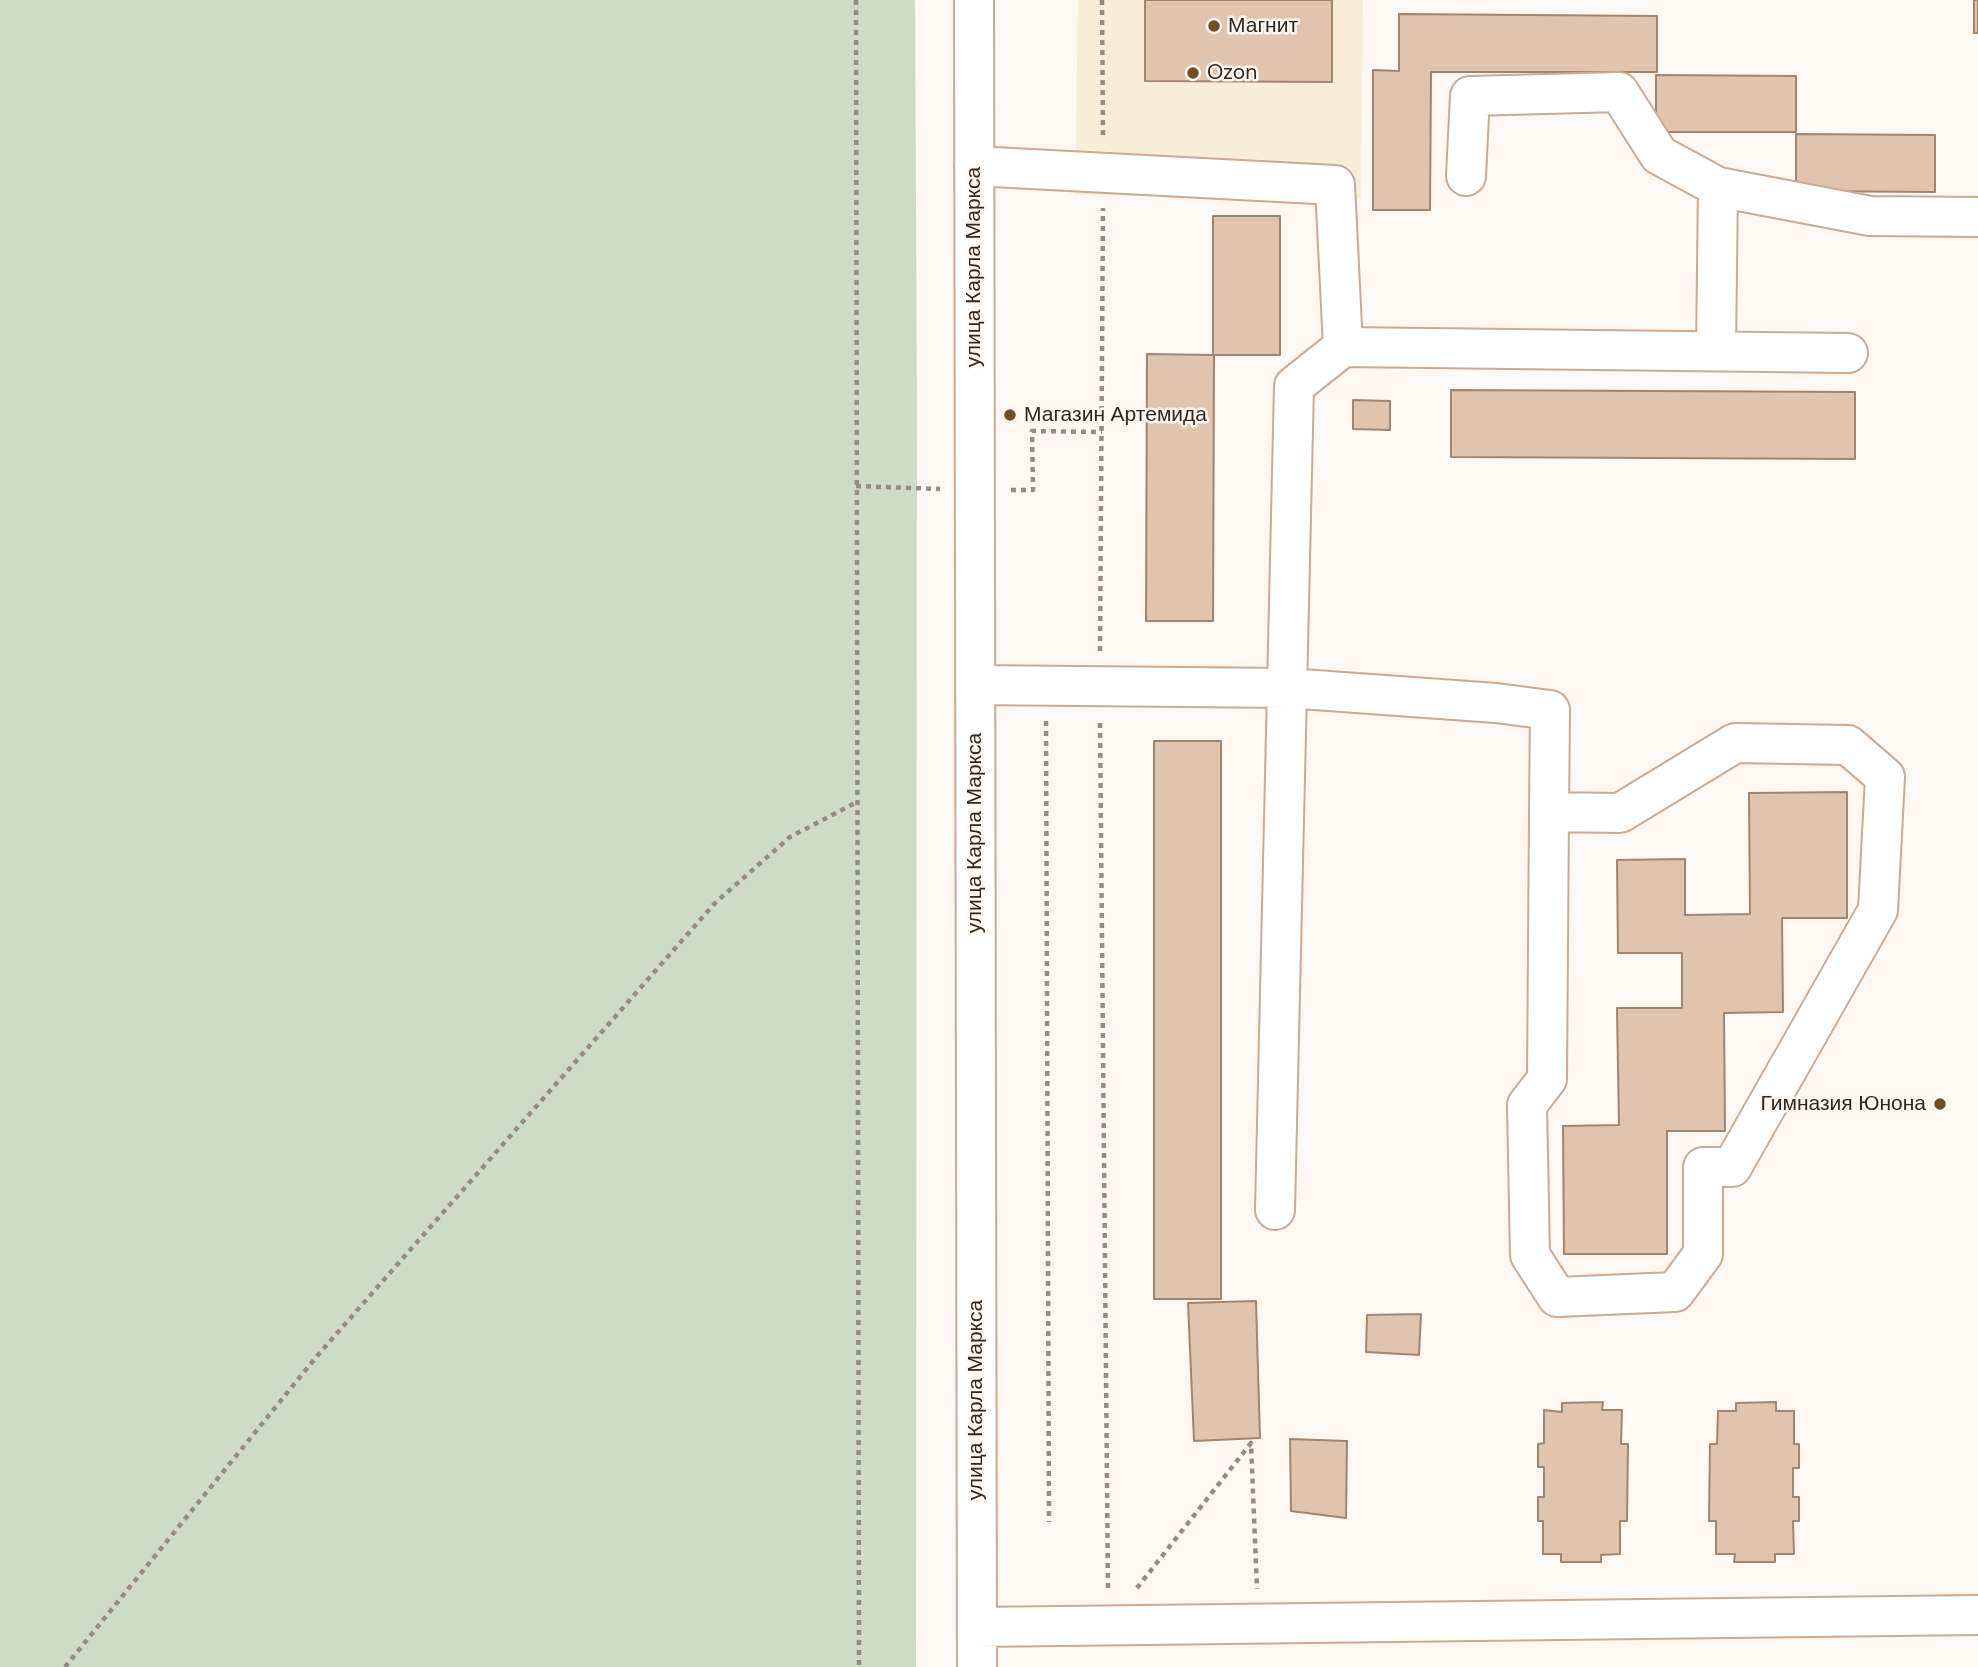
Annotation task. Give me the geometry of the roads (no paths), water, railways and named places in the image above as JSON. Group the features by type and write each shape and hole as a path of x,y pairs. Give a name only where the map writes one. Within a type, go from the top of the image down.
{"street":[{"name":"улица Карла Маркса","path":"974,0 977,1667"},
{"path":"1466,176 1471,96 1619,92 1659,155 1718,187 1870,216 1978,217"},
{"path":"974,166 1335,185 1343,346"},
{"path":"1716,351 1718,187"},
{"path":"1275,1210 1294,386 1343,346 1848,354"},
{"path":"975,685 1287,688 1496,703 1550,710 1549,812 1547,1079 1528,1105 1530,1255 1557,1297 1675,1292 1703,1254 1703,1167 1732,1167 1878,911 1885,777 1848,745 1735,743 1620,813 1549,812"},
{"path":"977,1627 1978,1615"}],"place":[{"name":"Магнит","path":"1214,26"},
{"name":"Ozon","path":"1193,73"},
{"name":"Магазин Артемида","path":"1010,415"},
{"name":"Гимназия Юнона","path":"1940,1104"}]}
